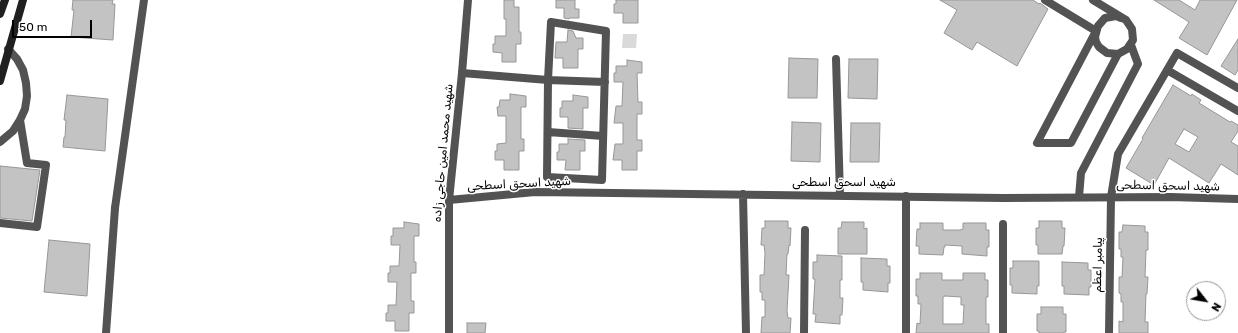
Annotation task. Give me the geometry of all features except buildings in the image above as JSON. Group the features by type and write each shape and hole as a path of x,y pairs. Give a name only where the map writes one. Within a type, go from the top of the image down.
{"main road":[{"path":"0,14 5,0"},
{"path":"0,81 23,0"}],"street":[{"path":"106,333 115,208 144,0"},
{"name":"شهید محمد امین حاجی زاده","path":"448,333 449,200 468,0"},
{"path":"1045,0 1096,31"},
{"path":"1093,0 1121,18 1130,24 1133,40 1127,49 1118,54 1071,143 1038,143 1098,26 1105,18 1116,16 1121,18"},
{"path":"551,22 606,30 605,82 602,180 547,177 548,80 551,22"},
{"path":"1096,31 1096,42 1099,47 1107,53 1118,54"},
{"path":"1079,196 1081,173 1138,64 1131,45"},
{"path":"0,142 13,131 20,120 25,108 27,96 23,70 17,59 8,49"},
{"name":"پیامبر اعظم","path":"1109,333 1111,197 1118,154 1177,53 1238,88"},
{"path":"836,59 840,195"},
{"path":"1167,70 1238,110"},
{"path":"462,73 548,80 605,82"},
{"path":"0,223 37,227 46,165 26,163 20,120"},
{"path":"548,132 603,136"},
{"name":"شهید اسحق اسطحی","path":"449,200 534,192 1003,198 1079,196 1238,199"},
{"path":"743,194 746,333"},
{"path":"906,196 906,333"},
{"path":"1003,224 1003,333"},
{"path":"804,333 805,230"}],"shaded area":[{"path":"623,34 637,34 636,48 622,48"}]}
